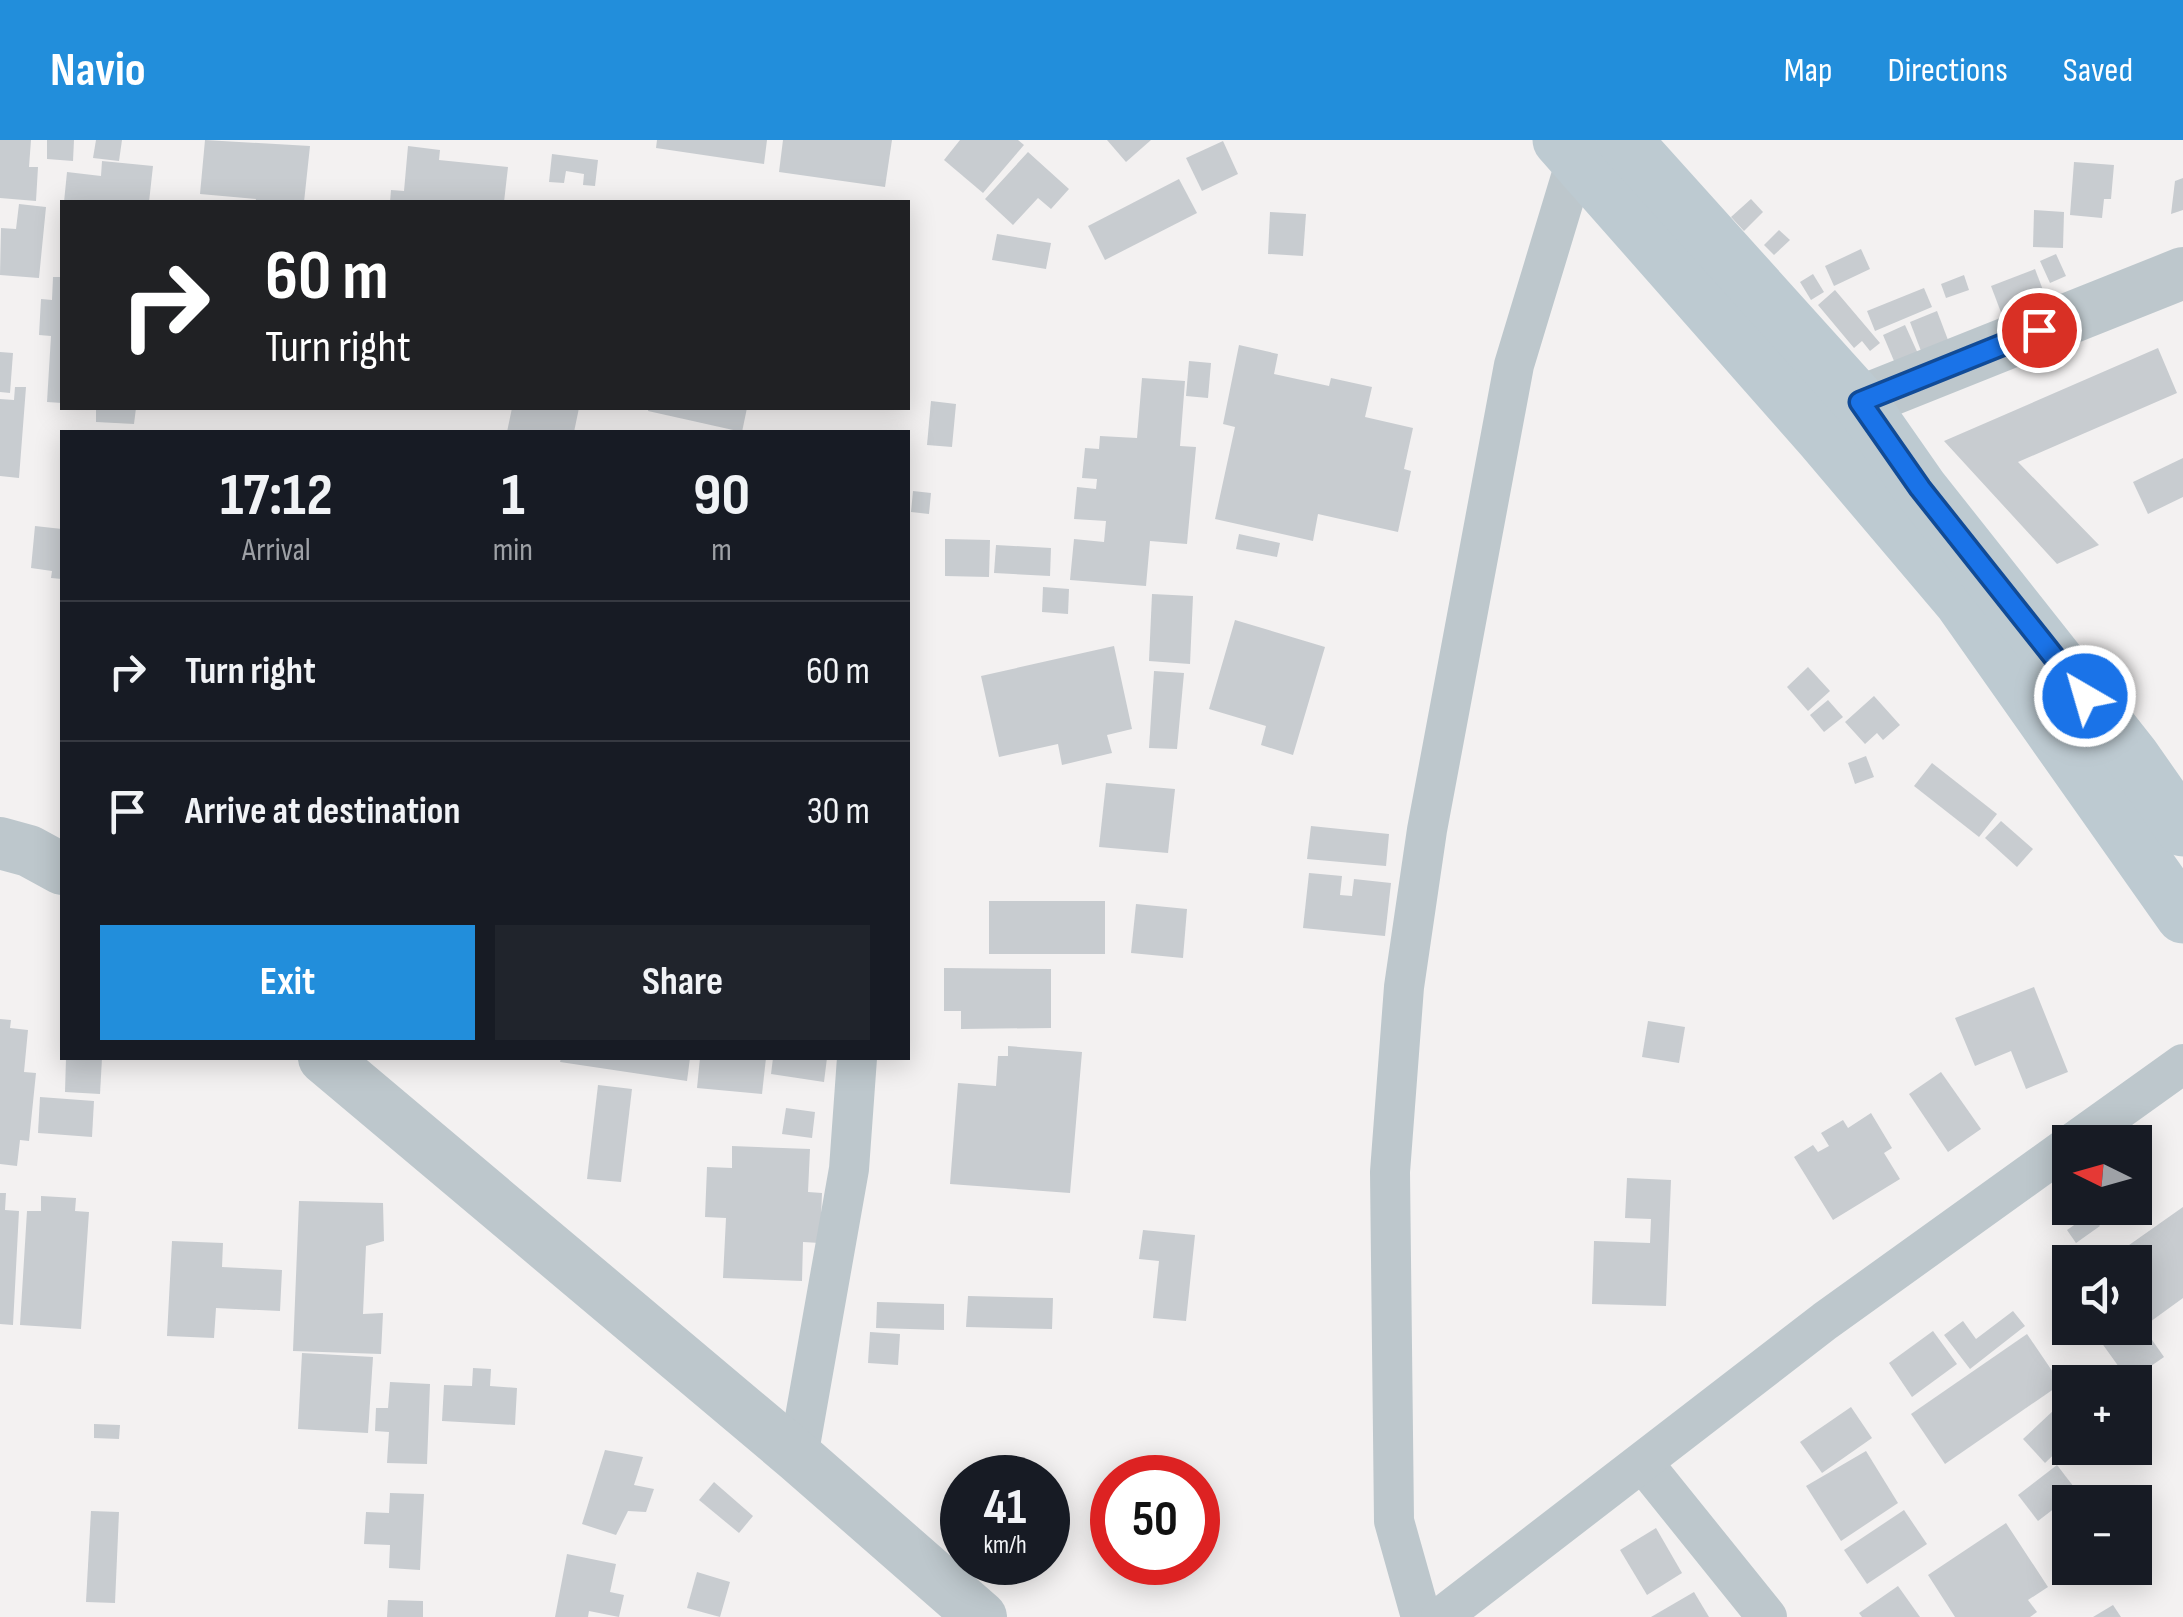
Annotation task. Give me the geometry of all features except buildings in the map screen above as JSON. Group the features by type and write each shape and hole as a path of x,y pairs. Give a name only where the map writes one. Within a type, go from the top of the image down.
{"main road":[{"path":"1587,145 1837,415 1920,488 2120,741 2183,829"},
{"path":"1837,415 1960,601 2183,916"}],"street":[{"path":"1421,1617 1394,1520 1390,1172 1404,987 1427,830 1514,365 1587,145"},
{"path":"1837,415 2183,272"},
{"path":"0,844 29,851 60,868"},
{"path":"326,1060 798,1456 981,1617"},
{"path":"798,1456 849,1169 857,1060"},
{"path":"2098,1125 2183,1064"},
{"path":"1441,1617 1826,1321 2052,1158"},
{"path":"1643,1464 1767,1617"}],"route":[{"path":"2039,330 1860,402 1920,488 2085,696"}]}
